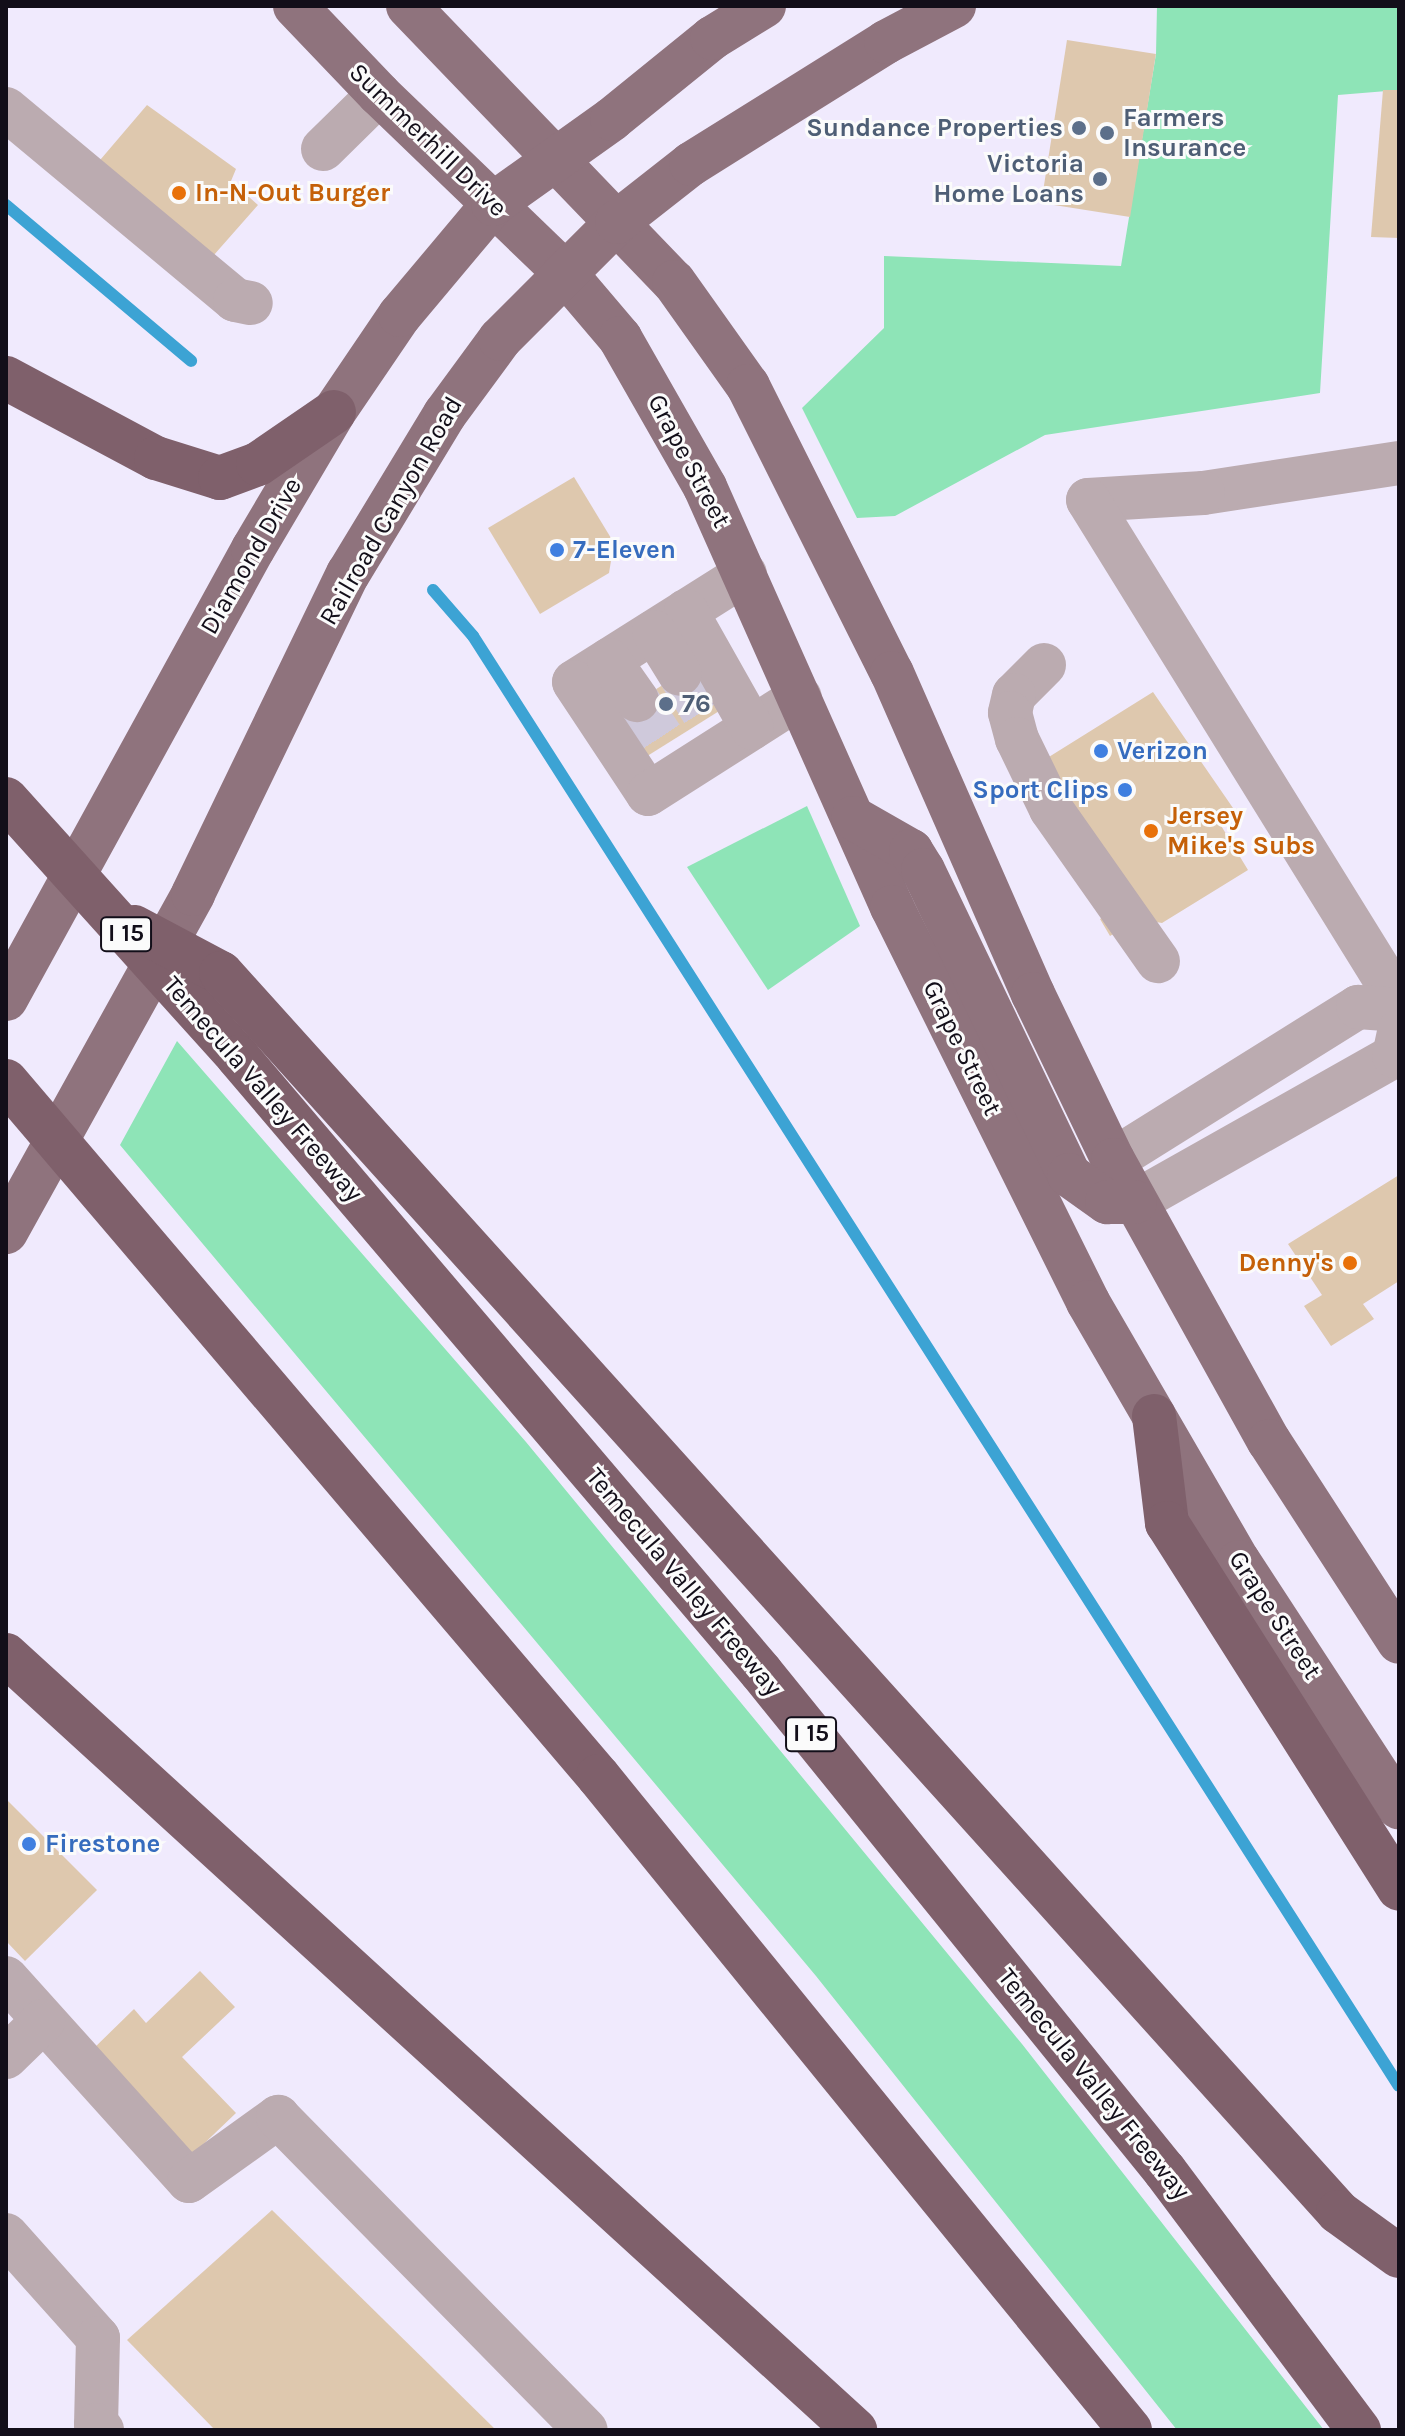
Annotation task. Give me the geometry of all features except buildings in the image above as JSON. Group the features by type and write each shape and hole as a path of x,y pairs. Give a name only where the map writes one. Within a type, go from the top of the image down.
{"highway":[{"path":"6,378 156,458 220,478 258,464 334,412"},
{"name":"Temecula Valley Freeway","path":"10,804 106,912 256,1046 1165,2171 1359,2430"},
{"path":"256,1046 1338,2212 1399,2256"},
{"path":"6,1081 609,1789 1130,2430"},
{"path":"1154,1416 1167,1523 1399,1889"},
{"path":"6,1655 855,2430"}],"main road":[{"name":"Summerhill Drive","path":"295,6 379,94 564,272"},
{"path":"408,6 674,282 748,386 892,673 1033,994 1113,1160 1269,1441 1399,1642"},
{"path":"556,158 712,38 764,6"},
{"name":"Railroad Canyon Road","path":"6,1232 193,894 348,574 445,414 500,339 617,222 691,164 954,6"},
{"name":"Diamond Drive","path":"6,999 334,412 400,315 493,204 556,158"},
{"name":"Grape Street","path":"564,272 620,338 705,487 892,907 1088,1302 1239,1562 1399,1807"},
{"path":"853,818 911,851 923,870 1056,1156 1069,1175 1107,1202 1135,1202"}],"lane":[{"path":"323,149 379,94"},
{"path":"6,109 235,300 251,303"},
{"path":"1399,463 1203,493 1088,500 1399,1002"},
{"path":"745,574 574,682 648,794 675,757 800,697"},
{"path":"670,621 680,674"},
{"path":"670,621 728,730"},
{"path":"609,660 637,700"},
{"path":"1044,665 1014,695 1010,713 1017,739 1051,809 1158,961"},
{"path":"1113,1160 1358,1007 1399,1010"},
{"path":"1135,1202 1394,1056 1399,1032"},
{"path":"6,1978 189,2181 278,2117 586,2430"},
{"path":"6,2057 43,2021"},
{"path":"6,2235 98,2338 96,2428"}],"green space":[{"path":"1157,6 1399,6 1399,90 1338,95 1320,393 1045,435 895,516 857,518 802,408 884,328 884,256 1121,266 1156,54"},
{"path":"807,806 860,926 768,990 687,867"},
{"path":"177,1041 526,1442 1022,2044 1324,2430 1177,2430 816,1976 120,1145"}],"waterway":[{"path":"6,205 191,361"},
{"path":"433,590 473,636 1399,2086"}],"tunnel":[{"path":"680,674 707,718"},
{"path":"637,700 666,744"}],"place":[{"name":"Sundance Properties","path":"1079,128"},
{"name":"Farmers Insurance","path":"1107,133"},
{"name":"Victoria Home Loans","path":"1100,179"},
{"name":"In-N-Out Burger","path":"179,193"},
{"name":"7-Eleven","path":"557,550"},
{"name":"76","path":"666,704"},
{"name":"Verizon","path":"1101,751"},
{"name":"Sport Clips","path":"1125,790"},
{"name":"Jersey Mike's Subs","path":"1151,831"},
{"name":"Denny's","path":"1350,1263"},
{"name":"Firestone","path":"29,1844"}]}
